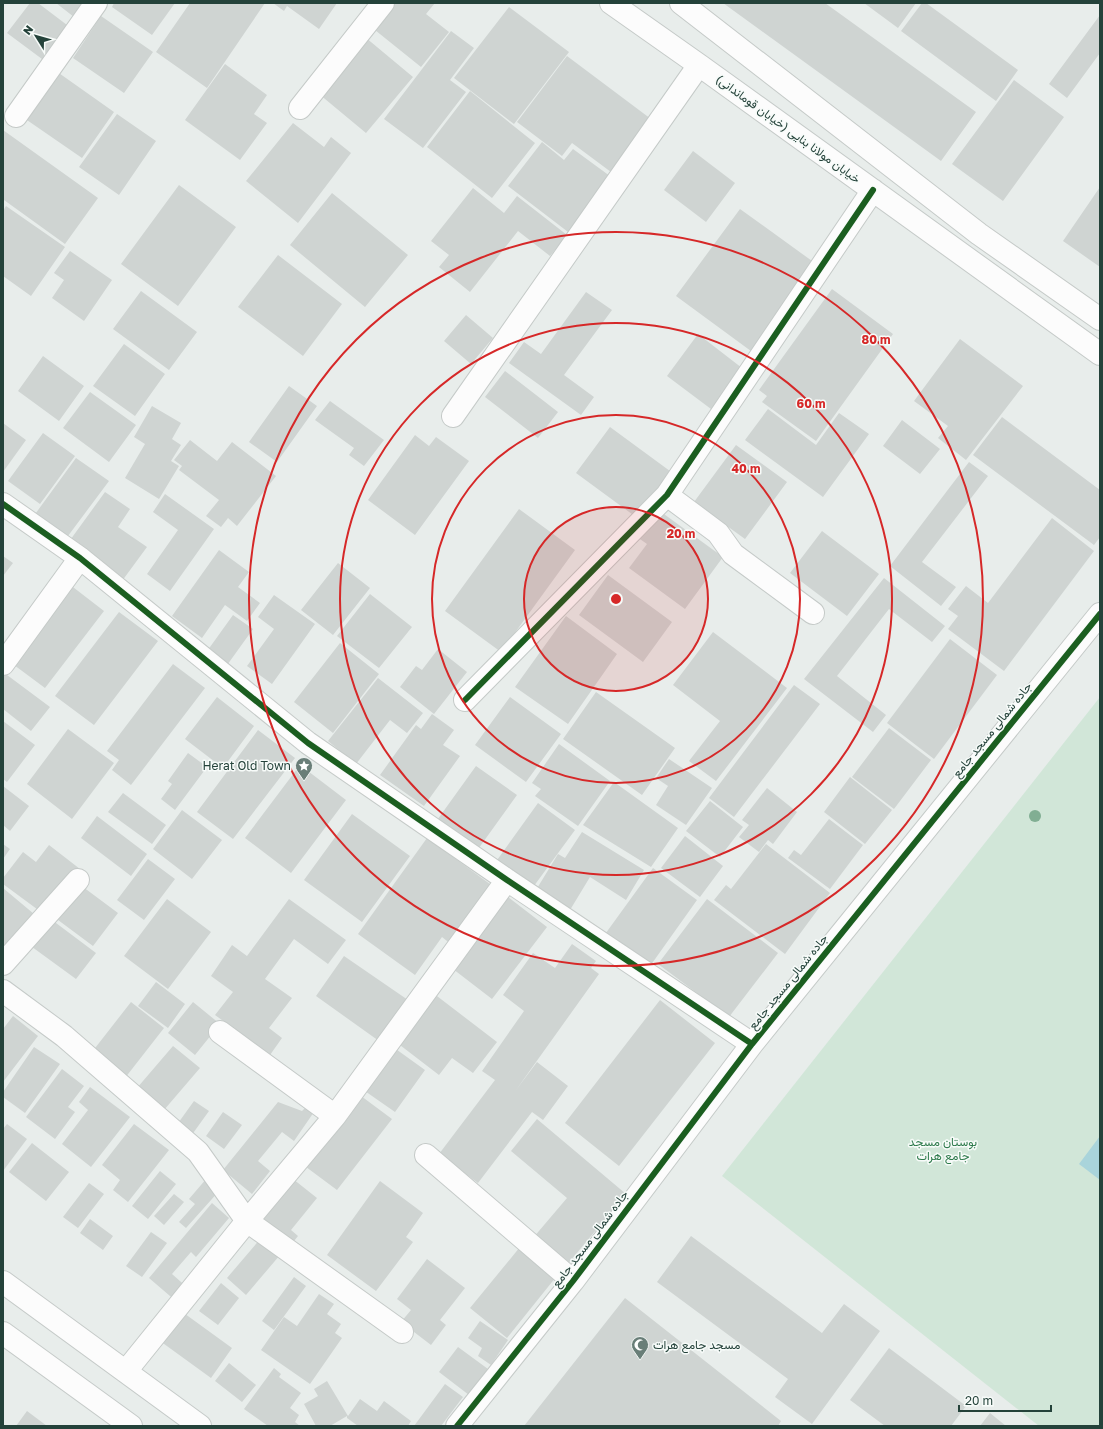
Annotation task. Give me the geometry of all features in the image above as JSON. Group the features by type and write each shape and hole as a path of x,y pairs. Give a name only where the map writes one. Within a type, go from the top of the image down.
{"street":[{"path":"16,116 96,3"},
{"path":"300,108 382,3"},
{"name":"خیابان مولانا بنایی (خیابان قوماندانی)","path":"611,3 1100,354"},
{"path":"681,3 979,234 1100,319"},
{"path":"453,416 699,65"},
{"path":"465,700 667,495 873,190"},
{"path":"667,495 718,533 733,554 813,613"},
{"path":"3,504 80,558 308,743 507,880 752,1044"},
{"path":"3,664 80,558"},
{"name":"جاده شمالی مسجد جامع","path":"457,1426 572,1281 752,1044 1100,614"},
{"path":"3,964 78,880"},
{"path":"126,1371 247,1220 335,1116 507,880"},
{"path":"3,991 64,1036 198,1152 247,1220 402,1332"},
{"path":"220,1032 335,1116"},
{"path":"426,1155 572,1281"},
{"path":"3,1282 200,1426"},
{"path":"3,1332 131,1426"}],"green space":[{"name":"بوستان مسجد جامع هرات","path":"1100,697 1100,1426 1039,1426 722,1176"}],"water":[{"path":"1100,1136 1100,1180 1079,1164"}],"building":[{"path":"30,3 38,3 67,25 42,59 7,33"},
{"path":"56,3 84,3 74,17"},
{"path":"114,3 175,3 152,35 112,7"},
{"path":"190,3 265,3 207,88 156,52"},
{"path":"273,3 337,3 319,29 287,6 284,11"},
{"path":"388,3 435,3 426,14 449,32 421,67 370,26"},
{"path":"723,3 825,3 976,112 941,161"},
{"path":"864,3 916,3 898,28"},
{"path":"922,3 926,3 1018,70 996,101 901,31"},
{"path":"509,7 569,52 514,124 454,78"},
{"path":"1100,15 1100,53 1067,98 1049,84"},
{"path":"101,16 153,52 124,93 73,58"},
{"path":"451,31 474,48 450,80 466,92 423,148 384,119"},
{"path":"365,37 413,77 366,133 319,94"},
{"path":"567,56 655,122 615,175 572,143 562,156 517,122"},
{"path":"225,64 267,95 254,114 267,123 240,160 185,120"},
{"path":"56,71 114,112 82,158 24,118"},
{"path":"1014,80 1064,117 1003,201 952,164"},
{"path":"470,91 535,143 492,198 427,147"},
{"path":"117,114 156,141 119,195 79,167"},
{"path":"293,123 324,147 331,137 351,153 298,223 246,181"},
{"path":"3,130 98,198 65,244 4,200 3,202"},
{"path":"542,142 564,160 573,149 614,179 572,235 508,186"},
{"path":"693,151 735,183 706,222 664,190"},
{"path":"179,185 236,227 178,306 121,264"},
{"path":"1100,187 1100,267 1063,241"},
{"path":"473,188 504,213 517,196 567,235 550,256 518,231 470,292 439,267 449,255 431,241"},
{"path":"332,193 408,255 365,307 290,245"},
{"path":"6,206 65,247 31,296 3,276 3,211"},
{"path":"740,209 819,266 755,354 676,296"},
{"path":"70,251 112,280 84,321 52,298 64,280 54,273"},
{"path":"278,255 342,304 303,356 238,307"},
{"path":"832,289 893,334 816,441 762,402 767,396 759,390"},
{"path":"141,291 197,332 169,370 113,329"},
{"path":"586,292 612,310 564,375 594,397 581,415 509,363 524,342 541,354"},
{"path":"466,315 493,338 471,364 444,341"},
{"path":"698,334 742,368 711,409 667,376"},
{"path":"960,339 1023,386 966,460 938,438 948,426 914,401"},
{"path":"124,344 165,374 135,416 93,386"},
{"path":"43,356 84,386 59,421 18,391"},
{"path":"505,371 558,412 538,438 485,397"},
{"path":"289,386 317,406 277,462 249,442"},
{"path":"90,392 136,425 109,462 63,428"},
{"path":"330,401 384,440 364,466 349,455 354,448 315,420"},
{"path":"152,406 181,423 172,439 181,445 171,461 179,466 159,499 125,478 145,444 134,437"},
{"path":"768,409 816,445 839,413 869,434 823,497 745,440"},
{"path":"1002,417 1100,490 1100,537 1094,545 973,455"},
{"path":"902,420 940,449 920,474 883,446"},
{"path":"3,423 26,440 3,472"},
{"path":"610,427 674,474 640,520 576,473"},
{"path":"43,433 75,456 40,504 8,481"},
{"path":"415,435 429,446 436,437 469,461 415,535 368,500"},
{"path":"190,440 217,461 232,442 276,476 237,526 228,518 221,527 206,516 219,500 179,470 182,466 174,460"},
{"path":"736,445 787,482 745,539 694,502"},
{"path":"76,458 109,481 65,540 33,517"},
{"path":"969,462 988,476 922,562 956,587 941,606 890,566"},
{"path":"105,492 130,509 118,527 147,547 122,581 68,543"},
{"path":"165,494 214,529 170,591 147,574 178,530 153,512"},
{"path":"519,509 575,550 501,652 445,611"},
{"path":"657,509 723,557 685,609 629,568 647,544 637,537"},
{"path":"1052,518 1094,551 1004,671 948,629 958,616 948,609 966,586 988,603"},
{"path":"822,531 879,574 847,616 790,573"},
{"path":"219,550 249,572 238,587 260,603 247,621 225,605 202,638 172,616"},
{"path":"3,556 13,563 3,576"},
{"path":"338,563 370,588 333,635 301,610"},
{"path":"608,575 672,622 643,662 579,615"},
{"path":"884,578 945,626 932,642 889,609 837,676 886,715 873,732 804,679"},
{"path":"69,584 104,611 45,688 10,662"},
{"path":"370,594 412,627 379,668 337,636"},
{"path":"274,595 315,624 272,684 247,666 274,629 258,617"},
{"path":"119,612 158,641 94,725 55,696"},
{"path":"233,615 253,629 225,668 205,654"},
{"path":"566,616 617,654 568,724 515,687"},
{"path":"713,632 787,688 716,781 689,761 720,721 673,685"},
{"path":"950,639 997,675 934,759 887,723"},
{"path":"340,643 379,674 333,733 294,702"},
{"path":"438,649 467,672 434,714 400,687 416,666 422,670"},
{"path":"173,664 205,688 131,785 112,770 119,760 107,751"},
{"path":"3,672 50,707 31,731 3,709"},
{"path":"378,678 423,713 407,733 390,720 356,764 328,741"},
{"path":"794,685 820,704 734,817 709,798"},
{"path":"596,692 675,748 642,795 563,739"},
{"path":"217,697 254,726 223,768 185,739"},
{"path":"510,697 561,734 526,782 475,745"},
{"path":"432,714 454,730 443,745 460,756 424,806 380,775 416,725 421,729"},
{"path":"3,721 35,745 7,782 3,779"},
{"path":"889,728 931,760 894,809 852,777"},
{"path":"68,729 114,763 72,819 27,784"},
{"path":"258,730 295,758 233,839 197,812"},
{"path":"559,744 610,781 578,826 535,796 541,789 532,783"},
{"path":"188,753 207,767 175,810 161,799 172,784 168,781"},
{"path":"669,759 712,788 686,825 656,805 668,786 656,778"},
{"path":"300,765 346,800 291,873 245,838"},
{"path":"476,766 517,795 476,852 435,823"},
{"path":"850,777 892,810 865,844 824,812"},
{"path":"614,782 678,828 651,867 583,825"},
{"path":"3,786 29,806 10,831 3,825"},
{"path":"767,788 797,812 773,844 768,840 759,852 739,837 749,825 742,820"},
{"path":"123,793 166,825 152,844 108,812"},
{"path":"710,801 743,827 720,857 686,831"},
{"path":"538,803 575,830 531,890 495,863"},
{"path":"182,810 222,840 192,879 153,849"},
{"path":"352,814 410,856 362,922 304,880"},
{"path":"97,816 147,854 131,876 81,838"},
{"path":"829,819 863,845 830,889 788,858 794,850 801,855"},
{"path":"582,832 644,870 626,900 590,877 570,910 536,890 558,854 565,858"},
{"path":"685,836 723,866 700,897 661,868"},
{"path":"427,838 494,887 452,945 442,937 415,975 358,934"},
{"path":"3,844 10,849 3,859"},
{"path":"766,844 830,893 785,954 714,900 726,885 731,889"},
{"path":"49,845 80,869 45,915 3,884 3,878 23,852 36,862"},
{"path":"148,859 175,879 144,920 117,900"},
{"path":"653,868 697,900 648,969 603,937"},
{"path":"79,884 118,913 93,946 54,917"},
{"path":"3,888 34,914 3,953"},
{"path":"508,897 547,927 492,999 453,969"},
{"path":"167,899 211,932 168,989 124,956"},
{"path":"289,899 346,940 328,964 294,939 265,979 292,998 269,1028 282,1038 270,1055 215,1015 233,992 211,976 232,945 247,956"},
{"path":"707,899 778,953 729,1017 658,964"},
{"path":"48,917 96,953 76,979 28,944"},
{"path":"572,944 596,961 591,968 599,974 516,1090 537,1062 568,1086 543,1120 532,1112 478,1183 439,1154 495,1080 482,1071 524,1011 503,995 533,953 555,968"},
{"path":"344,956 408,1000 379,1041 316,996"},
{"path":"156,982 185,1004 168,1028 138,1006"},
{"path":"433,993 497,1042 473,1073 452,1058 439,1075 396,1042"},
{"path":"660,1000 715,1043 619,1166 565,1123"},
{"path":"131,1002 164,1028 125,1078 92,1052"},
{"path":"193,1002 220,1024 195,1055 168,1033"},
{"path":"13,1016 38,1036 3,1082 3,1029"},
{"path":"173,1046 200,1068 164,1110 137,1088"},
{"path":"34,1047 60,1064 25,1113 3,1097 3,1092"},
{"path":"393,1047 425,1070 395,1112 362,1089"},
{"path":"62,1069 84,1086 68,1107 75,1112 55,1139 26,1117"},
{"path":"90,1087 130,1117 91,1167 62,1144 88,1110 79,1102"},
{"path":"357,1093 392,1119 337,1190 302,1164"},
{"path":"194,1101 209,1111 191,1136 176,1126"},
{"path":"278,1102 302,1111 305,1108 314,1112 294,1141 282,1132 258,1161 270,1171 252,1194 223,1170"},
{"path":"223,1112 242,1125 224,1149 206,1136"},
{"path":"537,1119 626,1194 566,1266 533,1238 567,1198 511,1151"},
{"path":"7,1124 27,1139 3,1171 3,1129"},
{"path":"134,1124 169,1150 128,1202 113,1190 120,1180 102,1165"},
{"path":"32,1143 69,1172 46,1201 9,1172"},
{"path":"160,1171 176,1184 148,1219 132,1206"},
{"path":"207,1178 220,1190 186,1228 179,1222 195,1204 189,1199"},
{"path":"293,1179 317,1198 291,1230 298,1236 290,1246 259,1222"},
{"path":"380,1181 423,1213 406,1237 413,1242 376,1291 327,1255"},
{"path":"89,1183 104,1194 78,1228 63,1217"},
{"path":"174,1194 184,1202 164,1225 154,1216"},
{"path":"212,1203 229,1218 196,1257 191,1252 172,1274 189,1289 177,1302 149,1278"},
{"path":"90,1219 113,1236 103,1250 80,1233"},
{"path":"151,1232 167,1243 142,1277 126,1266"},
{"path":"691,1236 822,1333 844,1304 880,1331 812,1424 775,1397 788,1379 657,1282"},
{"path":"261,1238 280,1255 246,1295 227,1278"},
{"path":"520,1247 556,1277 507,1338 470,1308"},
{"path":"427,1259 465,1288 440,1320 446,1325 431,1345 401,1322 411,1310 397,1299"},
{"path":"294,1277 306,1286 274,1330 262,1321"},
{"path":"221,1283 239,1298 218,1325 199,1311"},
{"path":"319,1294 334,1304 327,1314 341,1324 335,1333 342,1338 310,1384 261,1350 284,1317 297,1326"},
{"name":"مسجد جامع هرات","path":"625,1298 781,1421 778,1426 524,1426"},
{"path":"181,1311 232,1348 211,1378 160,1341"},
{"path":"480,1321 508,1340 491,1365 478,1356 482,1348 468,1338"},
{"path":"458,1347 488,1369 469,1395 439,1372"},
{"path":"889,1348 966,1406 951,1426 885,1426 850,1400"},
{"path":"229,1363 256,1385 242,1402 215,1381"},
{"path":"274,1368 281,1374 279,1377 301,1393 290,1408 299,1415 295,1422 300,1426 268,1426 244,1409"},
{"path":"327,1381 348,1416 360,1399 377,1411 384,1401 411,1421 408,1426 358,1426 347,1418 347,1416 330,1426 316,1426 304,1404 318,1396 314,1389"},
{"path":"445,1384 463,1397 441,1426 414,1426"},
{"path":"27,1411 47,1426 16,1426"},
{"path":"990,1413 1006,1426 980,1426"}],"cycle path":[{"path":"465,700 667,495 873,190"},
{"path":"3,504 80,558 308,743 507,880 752,1044"},
{"path":"457,1426 573,1281 752,1044 1100,614"}],"place":[{"name":"Herat Old Town","path":"304,781"},
{"name":"مسجد جامع هرات","path":"640,1360"}]}
